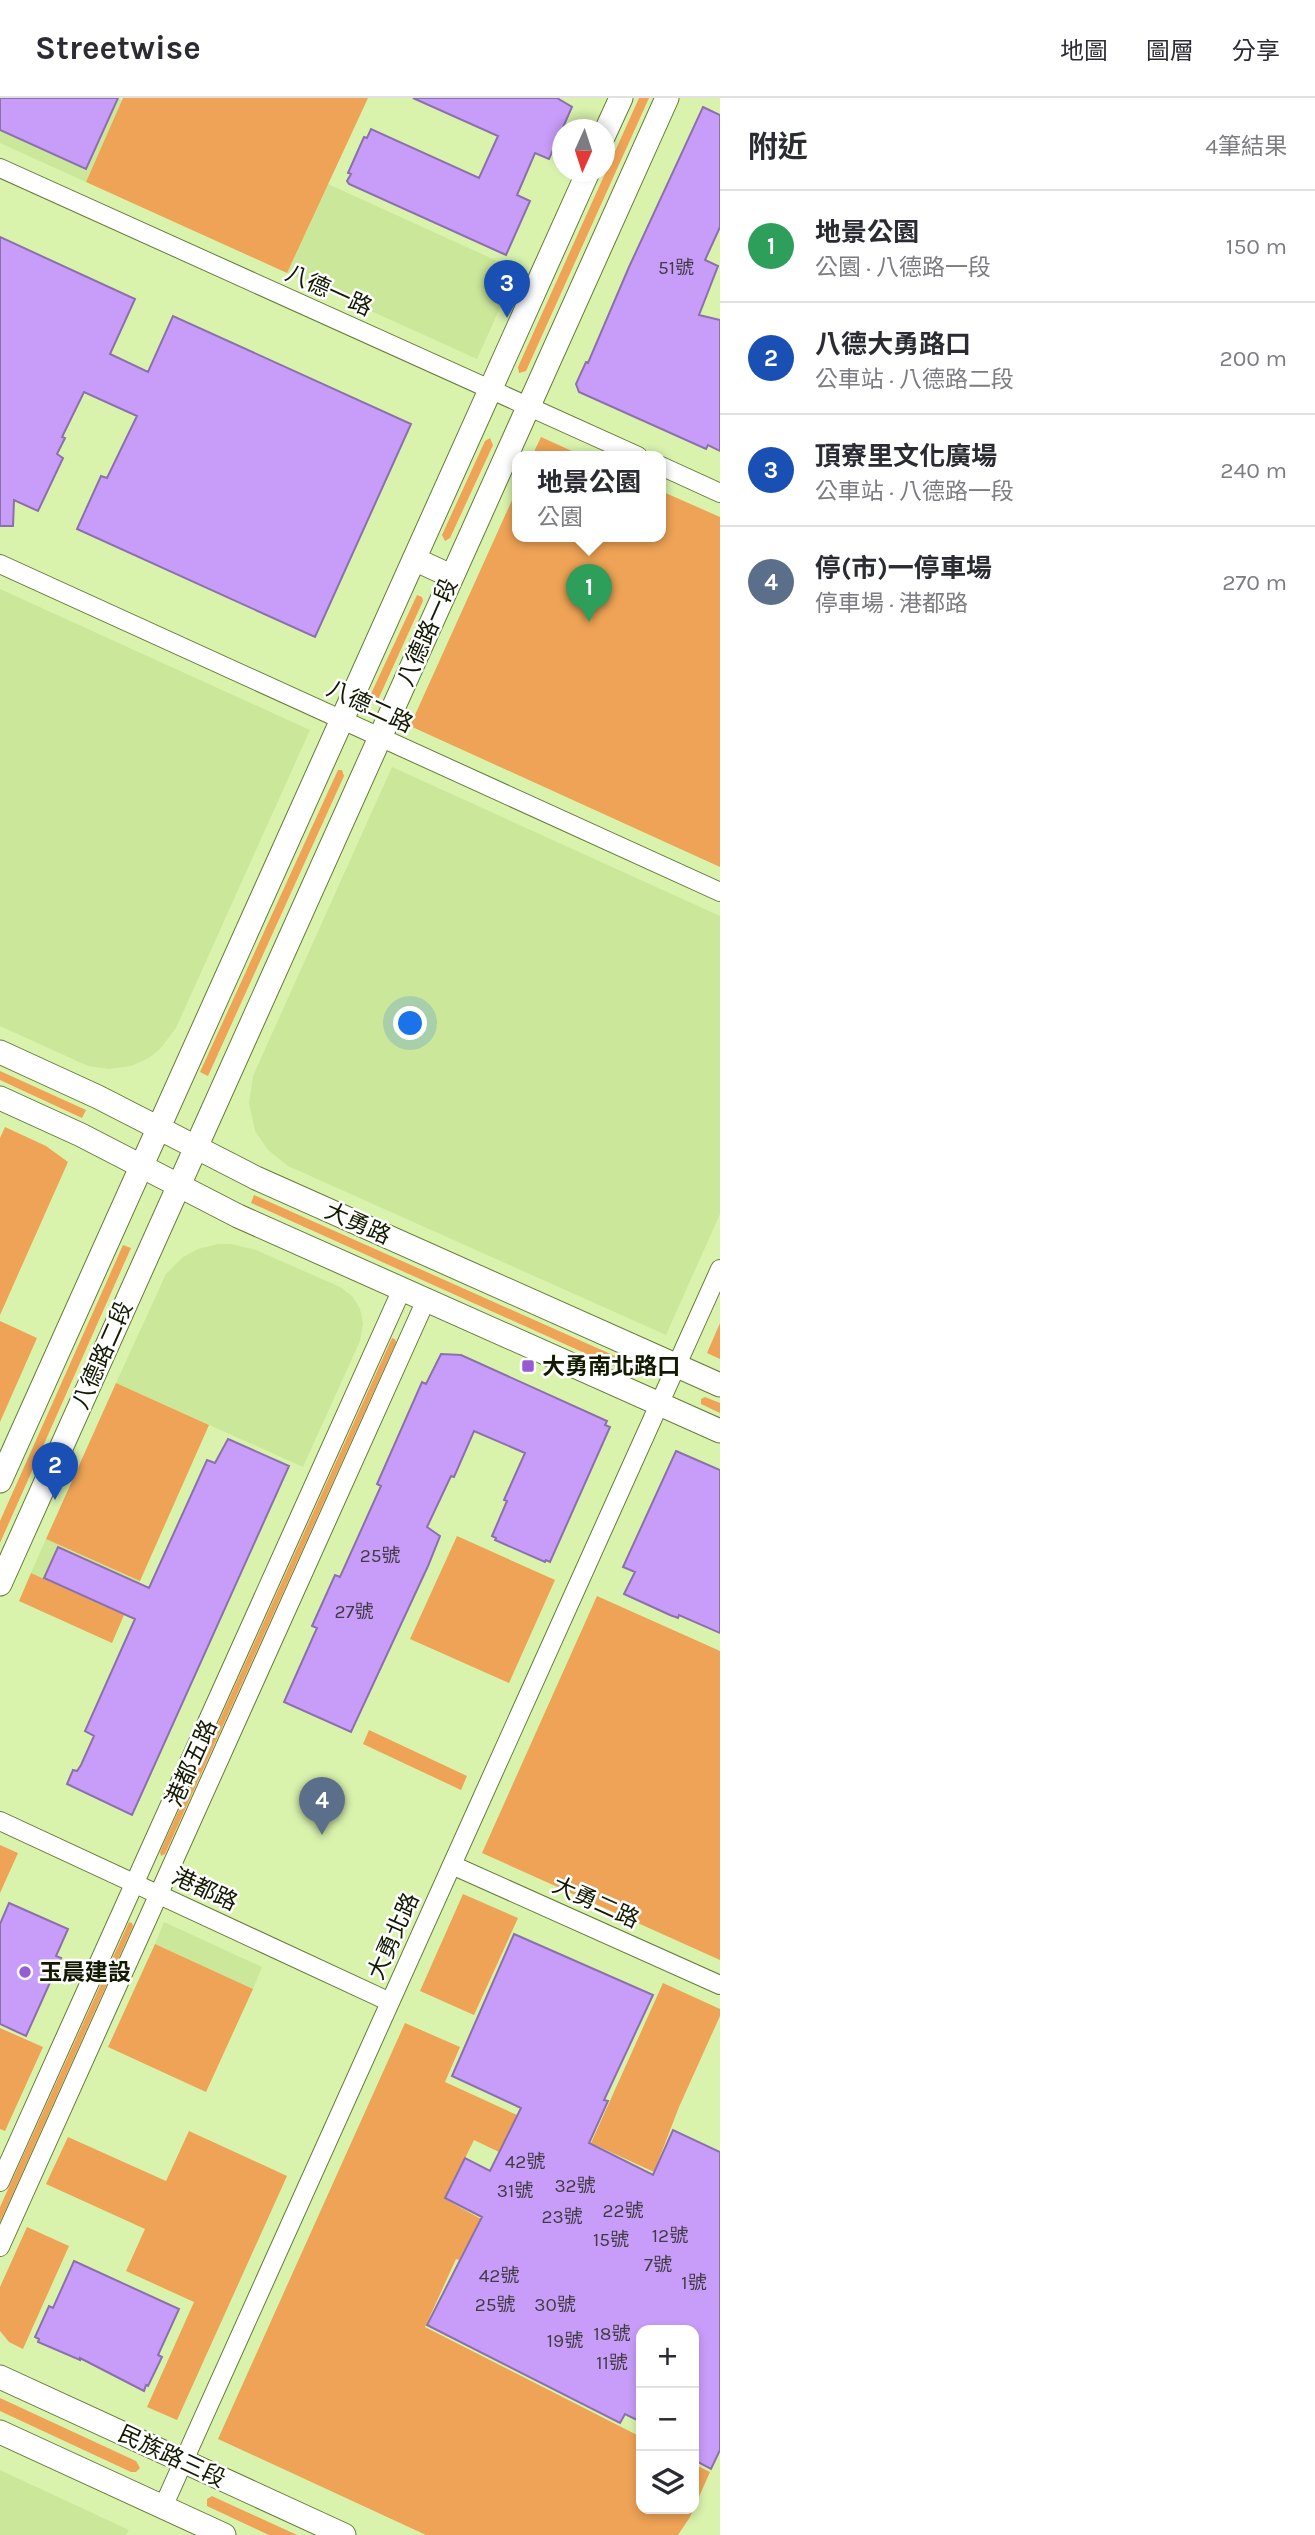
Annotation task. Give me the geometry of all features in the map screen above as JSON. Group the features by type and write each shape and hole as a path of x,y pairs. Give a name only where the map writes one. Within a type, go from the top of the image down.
{"street":[{"path":"611,119 621,98"},
{"name":"八德路一段","path":"186,1166 667,98"},
{"name":"八德一路","path":"0,168 627,451"},
{"name":"八德路一段","path":"149,1147 583,182"},
{"path":"666,468 720,493"},
{"path":"414,559 452,576"},
{"name":"八德二路","path":"0,565 720,892"},
{"name":"大勇路","path":"0,1052 98,1097 149,1147 186,1166 256,1178 668,1385 720,1431"},
{"name":"大勇路","path":"0,1098 81,1135 149,1147 186,1166 238,1216 426,1300 668,1385 720,1385"},
{"name":"八德路二段","path":"0,1481 149,1147"},
{"name":"八德路二段","path":"0,1584 186,1166"},
{"name":"大勇北路","path":"163,2507 720,1269"},
{"name":"港都五路","path":"0,2182 402,1289"},
{"name":"港都五路","path":"0,2247 426,1300"},
{"name":"港都路","path":"0,1821 390,2002"},
{"name":"大勇二路","path":"452,1864 720,1984"},
{"name":"民族路三段","path":"0,2377 344,2535"},
{"path":"0,2432 224,2535"}],"shaded area":[{"path":"0,98 122,100 86,182 0,143"},
{"path":"123,98 368,98 287,273 86,182"},
{"path":"639,98 649,98 615,173 615,151"},
{"path":"601,182 611,182 526,371 519,373 518,367"},
{"path":"328,184 517,270 477,359 287,273"},
{"path":"541,437 572,451 534,451"},
{"path":"490,438 493,445 450,538 445,541 442,535 485,441"},
{"path":"666,493 720,517 720,867 410,726 512,500 512,542 666,542"},
{"path":"0,589 310,730 176,1028 160,1049 149,1058 131,1066 109,1069 88,1066 0,1026"},
{"path":"417,595 422,597 423,601 377,702 370,703 369,698"},
{"path":"392,767 720,916 720,1214 666,1335 288,1166 268,1150 255,1131 249,1103 253,1076"},
{"path":"338,770 342,770 344,776 208,1076 200,1072"},
{"path":"0,1071 86,1110 82,1118 0,1080"},
{"path":"5,1127 46,1146 68,1162 0,1315 0,1138"},
{"path":"254,1195 633,1364 636,1369 629,1373 251,1203"},
{"path":"218,1244 256,1250 340,1287 352,1296 360,1309 363,1323 360,1341 303,1467 116,1383 166,1274 183,1257 198,1249"},
{"path":"123,1245 131,1248 0,1543 0,1521"},
{"path":"0,1321 37,1338 0,1422"},
{"path":"720,1323 720,1359 707,1353"},
{"path":"392,1338 396,1342 165,1854 161,1856 160,1852"},
{"path":"116,1383 209,1425 140,1581 46,1539"},
{"path":"705,1397 720,1403 720,1413 701,1404 701,1399"},
{"path":"457,1536 555,1580 509,1683 410,1639"},
{"path":"46,1539 140,1581 124,1615 31,1573"},
{"path":"31,1573 124,1615 112,1643 19,1601"},
{"path":"597,1596 720,1651 720,1960 482,1853"},
{"path":"369,1730 467,1776 461,1790 363,1744"},
{"path":"0,1845 18,1853 0,1893"},
{"path":"463,1894 518,1918 474,2015 420,1991"},
{"path":"129,1922 133,1926 0,2222 0,2207"},
{"path":"164,1922 262,1967 253,1989 155,1944"},
{"path":"155,1944 253,1989 206,2092 108,2047"},
{"path":"663,1983 720,2009 720,2016 679,2107 654,2172 591,2143"},
{"path":"405,2023 460,2047 445,2082 517,2115 499,2152 474,2140 445,2199 481,2219 459,2260 456,2259 425,2327 636,2434 636,2514 692,2514 678,2535 426,2535 218,2439"},
{"path":"0,2028 43,2047 5,2131 0,2129"},
{"path":"189,2131 287,2176 177,2420 147,2407 194,2302 126,2271 145,2229 46,2184 68,2137 166,2181"},
{"path":"27,2227 69,2246 23,2349 9,2342 0,2331 0,2287"},
{"path":"0,2398 136,2461 140,2468 131,2472 0,2411"},
{"path":"699,2466 710,2472 699,2497"},
{"path":"0,2470 129,2530 126,2535 0,2535"},
{"path":"212,2496 297,2535 269,2535 207,2506 207,2499"}],"building":[{"path":"0,98 118,98 86,169 0,130"},
{"path":"413,98 557,98 572,107 567,119 552,119 552,152 549,159 535,153 517,195 530,201 506,255 347,181 364,137 367,138 371,129 479,178 498,136"},
{"path":"703,107 720,115 720,227 705,260 718,266 699,315 720,320 720,451 708,445 706,449 579,392 576,384 586,362 588,363"},
{"path":"0,237 135,299 110,354 148,372 173,316 411,424 315,637 77,529 101,476 107,478 137,416 84,392 62,437 65,438 57,454 63,458 38,511 14,500 13,526 0,526"},
{"path":"441,1354 461,1355 607,1421 605,1425 610,1427 550,1562 495,1540 492,1536 507,1501 504,1500 525,1453 474,1431 454,1477 451,1476 427,1527 440,1536 428,1566 351,1732 284,1702 317,1628 312,1626 335,1575 340,1577 381,1486 377,1484 422,1382 426,1384"},
{"path":"228,1439 289,1466 132,1815 67,1784 73,1770 77,1771 81,1765 94,1736 85,1731 135,1619 44,1578 58,1547 149,1588 207,1460 215,1463"},
{"path":"676,1451 720,1470 720,1633 679,1615 678,1618 670,1615 624,1594 635,1572 623,1567"},
{"name":"玉晨建設","path":"9,1903 68,1929 56,1956 61,1958 26,2036 0,2024 0,1924"},
{"path":"514,1934 653,1995 604,2100 608,2101 589,2143 653,2175 673,2130 720,2152 720,2450 711,2469 699,2463 699,2325 636,2325 636,2420 625,2414 620,2423 427,2325 482,2217 445,2198 465,2158 490,2171 521,2108 452,2076"},
{"path":"74,2261 179,2309 158,2355 162,2357 144,2391 80,2358 38,2342 39,2339 35,2337 49,2306 53,2308"}],"place":[{"name":"頂寮里文化廣場","path":"507,318"},
{"name":"地景公園","path":"589,622"},
{"name":"大勇南北路口","path":"528,1366"},
{"name":"八德大勇路口","path":"55,1500"},
{"name":"停(市)一停車場","path":"322,1835"},
{"name":"玉晨建設","path":"25,1972"}]}
